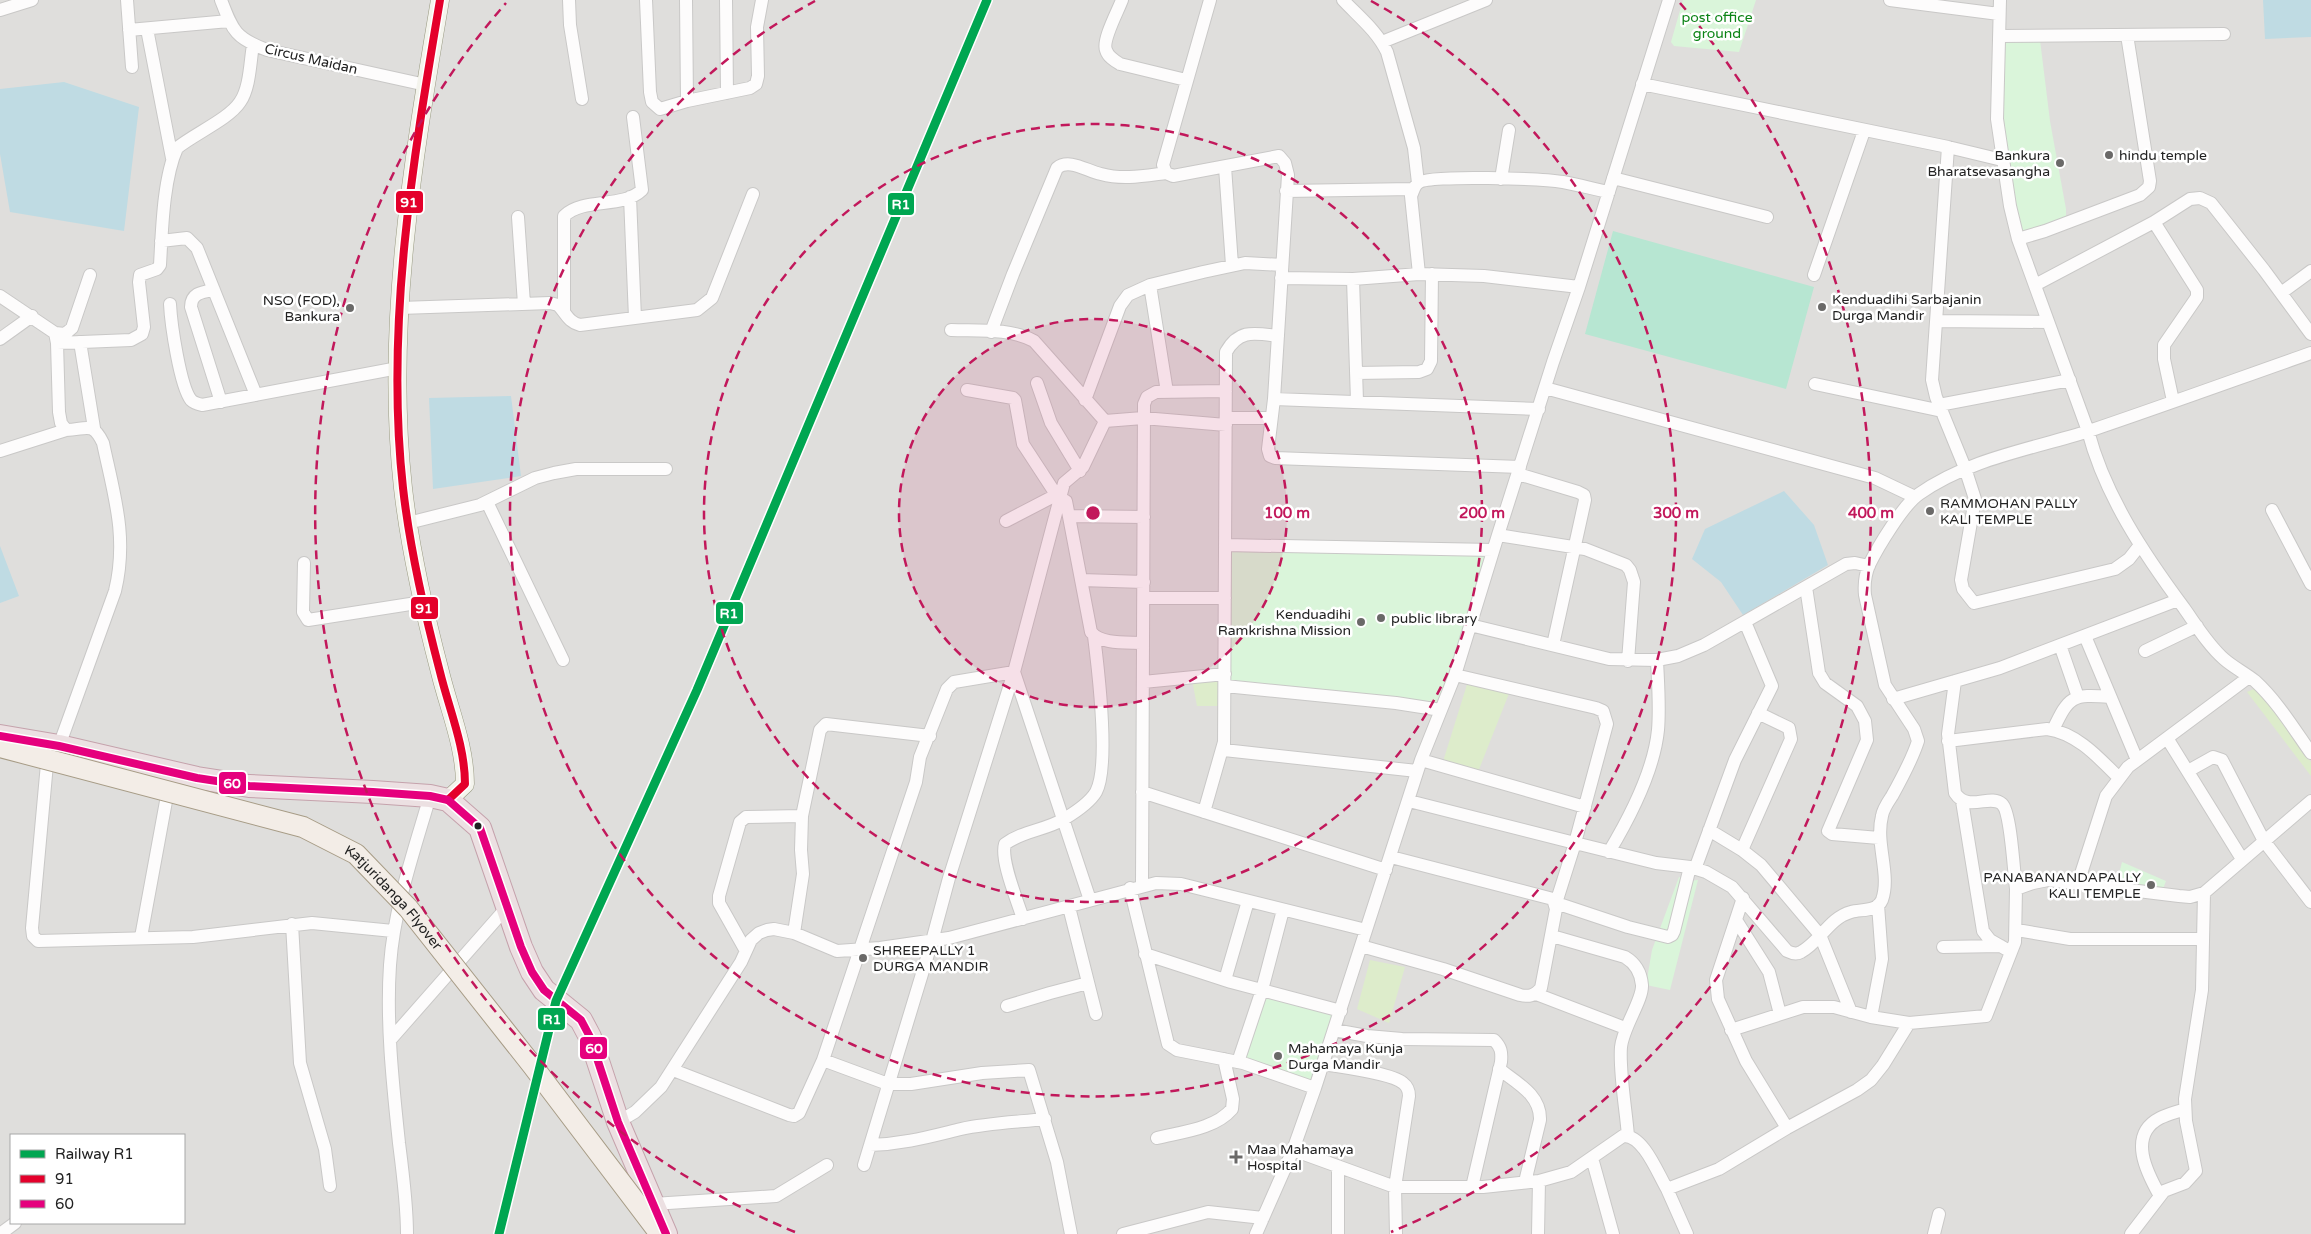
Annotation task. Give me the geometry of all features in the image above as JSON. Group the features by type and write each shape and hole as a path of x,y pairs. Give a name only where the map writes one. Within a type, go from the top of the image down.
{"highway":[{"path":"0,736 54,745 171,772 249,786 439,798 480,828 532,972 550,995 570,1009 581,1020 590,1037 618,1122 666,1234"}],"main road":[{"name":"Katjuridanga Flyover","path":"0,747 303,827 356,854 408,908 660,1234"}],"street":[{"path":"0,10 32,0"},
{"path":"127,0 132,67"},
{"name":"Circus Maidan","path":"221,0 232,29 253,45 267,50 426,85"},
{"path":"407,1234 407,1213 391,1039 390,967 393,931 439,798 465,784 465,762 423,602 408,522 400,444 398,368 400,308 410,200 440,0"},
{"path":"569,0 570,25 582,98"},
{"path":"646,0 652,102 660,109 687,101 750,88 756,84 758,76 757,27 762,0"},
{"path":"686,0 687,101"},
{"path":"726,0 727,93"},
{"path":"1122,0 1105,42 1106,51 1111,58 1120,64 1186,80"},
{"path":"1166,173 1163,165 1166,150 1210,0"},
{"path":"1343,0 1371,27 1382,42 1412,141 1416,186 1411,196 1419,274"},
{"path":"1382,42 1486,0"},
{"path":"1256,1234 1292,1150 1323,1064 1419,765 1455,676 1493,550 1579,287 1669,0"},
{"path":"1890,0 1999,14"},
{"path":"2000,0 1998,119 2002,160 2010,206 2018,239 2070,380 2093,450 2110,491 2140,545 2178,600 2223,658 2249,677 2287,718 2311,753"},
{"path":"129,30 229,21"},
{"path":"0,296 32,316 56,338 80,342 130,340 142,334 144,327 138,282 140,275 158,270 160,265 161,241 172,158 147,29"},
{"path":"1998,36 2224,34"},
{"path":"2018,239 2045,231 2140,195 2149,186 2150,181 2127,35"},
{"path":"172,158 177,148 233,110 241,101 245,90 253,45"},
{"path":"1642,84 1948,147 2002,160"},
{"path":"564,310 564,216 568,212 590,205 630,197 642,190 643,184 633,117"},
{"path":"1500,179 1509,130"},
{"path":"1814,275 1864,131"},
{"path":"1948,147 1932,380 1973,490 1975,507 1961,580 1963,589 1974,603 2115,569 2129,559 2140,545"},
{"path":"991,332 1012,274 1057,168 1062,164 1069,164 1100,174 1126,179 1166,173 1173,176 1185,175 1279,156 1286,162 1288,175 1274,399 1270,418 1268,449 1270,456 1275,458 1519,471 1584,495 1585,507 1574,546 1553,645"},
{"path":"1225,167 1232,265"},
{"path":"1613,178 1766,217"},
{"path":"1286,191 1416,186 1432,179 1500,179 1562,182 1608,192"},
{"path":"400,308 550,303 558,305 573,323 580,325 697,310 712,298 753,194"},
{"path":"630,197 635,318"},
{"path":"2035,285 2154,222 2190,199 2200,198 2207,200 2311,334"},
{"path":"518,217 524,304"},
{"path":"2154,222 2197,290 2197,296 2164,344 2164,359 2173,401"},
{"path":"161,241 187,238 192,242 214,290 256,395"},
{"path":"1085,400 1120,306 1128,295 1150,285 1232,265 1257,262 1282,271 1353,279 1432,274 1484,276 1579,287"},
{"path":"2281,293 2311,271"},
{"path":"1356,373 1419,372 1428,367 1431,362 1432,274"},
{"path":"56,338 66,334 72,328 90,276"},
{"path":"1353,279 1356,401"},
{"path":"1150,285 1167,392"},
{"path":"214,290 195,295 191,300 191,307 221,402"},
{"path":"170,304 176,351 191,400 202,405 398,368"},
{"path":"0,339 32,316"},
{"path":"1936,321 2048,322"},
{"path":"951,330 1024,335 1034,341 1105,421"},
{"path":"1278,336 1249,334 1235,339 1226,352 1224,750 1419,765 1585,807"},
{"path":"56,338 58,412 66,430"},
{"path":"80,342 94,428 103,442 122,539 120,571 115,591 54,745 32,928 33,936 38,941 45,942 141,937 193,937 312,923 393,931"},
{"path":"1409,801 1609,852 1656,863 1692,868 1732,887 1787,951 1797,954 1802,952 1845,914 1871,909 1881,901 1884,878 1880,838 1882,814 1912,758 1918,741 1914,730 1893,699 1881,674 1864,582 1869,566 1907,505 1914,497 1965,468 2088,431 2311,353"},
{"path":"1815,384 1941,408 2070,380"},
{"path":"1037,383 1051,423 1080,472"},
{"path":"1545,388 1875,478 1914,497"},
{"path":"967,390 1013,398 1015,400 1023,444 1058,497 1066,501 1089,627 1094,636 1101,692 1102,760 1100,781 1094,796 1063,820 1004,844 1006,864 1023,919"},
{"path":"1226,391 1156,392 1147,397 1144,418 1142,792 1136,887 1146,954 1168,1044 1177,1050 1238,1062 1314,1088"},
{"path":"1274,399 1538,410"},
{"path":"1105,421 1144,418 1226,421 1270,418"},
{"path":"864,1165 932,941 949,878 1014,672 1039,582 1058,497 1064,483 1080,472 1105,421"},
{"path":"0,451 66,430 94,428"},
{"path":"408,522 487,502 535,478 554,472 576,469 666,469"},
{"path":"1006,522 1058,497"},
{"path":"487,502 563,660"},
{"path":"2272,510 2311,584"},
{"path":"1069,516 1144,517"},
{"path":"1498,535 1574,546 1622,562 1630,570 1634,582 1628,661"},
{"path":"1225,545 1493,550"},
{"path":"304,563 303,612 308,620 423,602"},
{"path":"1470,625 1609,659 1628,661 1657,660 1678,656 1704,646 1846,564 1854,563 1869,566"},
{"path":"1081,580 1144,582"},
{"path":"1806,587 1819,673 1825,683 1857,706 1865,721 1867,740 1828,830 1832,834 1880,838"},
{"path":"1144,598 1225,598"},
{"path":"1893,699 2000,668 2178,600"},
{"path":"1391,856 1550,896 1556,903 1628,927 1668,936 1672,935 1692,868 1709,830 1735,760 1772,686 1745,622"},
{"path":"2145,651 2197,626"},
{"path":"1094,636 1103,640 1143,643"},
{"path":"2085,636 2137,760"},
{"path":"2060,645 2078,697"},
{"path":"1609,852 1638,800 1656,741 1659,696 1657,660"},
{"path":"674,1070 794,1116 799,1113 823,1060 858,950 916,782 920,757 950,684 1014,672"},
{"path":"1014,672 1090,900"},
{"path":"1455,676 1596,708 1603,711 1607,724 1575,843 1556,903 1544,977 1541,988 1536,994"},
{"path":"2078,883 2106,796 2119,778 2137,760 2249,677"},
{"path":"1143,682 1225,679 1441,710"},
{"path":"1955,681 1948,741 1955,793 1962,801 1982,926 1990,940 2006,949"},
{"path":"2053,730 2066,704 2078,697 2110,698"},
{"path":"1742,850 1791,738 1789,728 1758,713"},
{"path":"794,933 803,874 800,850 802,816 820,730 826,724 930,736"},
{"path":"1948,741 2053,730 2065,733 2079,742 2119,778"},
{"path":"2167,738 2242,859"},
{"path":"1204,812 1224,742"},
{"path":"2188,771 2213,757 2222,760 2264,841 2311,902"},
{"path":"141,937 171,772"},
{"path":"1142,792 1386,870"},
{"path":"1731,1030 1795,1008 1820,1006 1908,1023 1986,1016 2006,949 2017,930 2016,889 2007,816 2002,804 1996,802 1962,801"},
{"path":"2016,889 2048,880 2178,896 2190,897 2204,893 2311,801"},
{"path":"746,951 719,903 719,896 740,822 746,817 802,816"},
{"path":"1709,830 1742,850 1766,870 1820,935 1852,1012"},
{"path":"618,1122 647,1102 674,1070 755,936 767,930 794,933 838,951 858,950 932,941 1070,907 1136,887 1156,883 1181,884 1366,930"},
{"path":"2131,1234 2164,1190 2190,1180 2196,1172 2185,1099 2202,990 2204,893"},
{"path":"1743,898 1716,980 1718,999 1731,1030 1756,1078 1787,1128"},
{"path":"1225,980 1248,901"},
{"path":"1871,1017 1882,959 1878,905"},
{"path":"391,1039 508,906"},
{"path":"1070,907 1096,1014"},
{"path":"1238,1062 1262,990 1283,910"},
{"path":"1736,920 1769,972 1780,1014"},
{"path":"292,924 300,1063 327,1156 330,1186"},
{"path":"2017,930 2070,939 2202,939"},
{"path":"1552,936 1625,957 1640,972 1643,987 1625,1028 1621,1047 1628,1136"},
{"path":"1362,946 1443,970 1507,992 1527,996 1536,994 1625,1028"},
{"path":"1943,947 2006,949"},
{"path":"1146,954 1225,980 1341,1011"},
{"path":"1007,1006 1088,984"},
{"path":"1667,1189 1719,1169 1787,1128 1857,1090 1871,1080 1883,1065 1908,1023"},
{"path":"1334,1030 1402,1039 1494,1040 1502,1051 1500,1070 1472,1187"},
{"path":"1157,1138 1209,1124 1223,1117 1232,1109 1233,1099 1224,1059"},
{"path":"823,1060 888,1084 917,1083 982,1073 1028,1070 1057,1162 1071,1234"},
{"path":"1323,1064 1389,1076 1403,1083 1408,1090 1410,1096 1395,1187 1396,1234"},
{"path":"1500,1070 1529,1092 1541,1110 1525,1182"},
{"path":"2160,1196 2144,1166 2143,1137 2150,1126 2160,1118 2186,1109"},
{"path":"870,1145 898,1144 969,1128 1045,1119"},
{"path":"1292,1150 1395,1187 1472,1187 1539,1181 1571,1172 1624,1136 1628,1136 1639,1142 1667,1189 1687,1234"},
{"path":"1592,1158 1613,1234"},
{"path":"653,1204 776,1196 827,1165"},
{"path":"1338,1166 1338,1234"},
{"path":"1538,1234 1539,1181"},
{"path":"1123,1234 1208,1212 1263,1218"},
{"path":"1934,1234 1939,1214"},
{"path":"0,1234 14,1224"}],"shaded area":[{"path":"0,0 2311,0 2311,1234 0,1234"}],"green space":[{"name":"post office ground","path":"1683,0 1756,0 1739,52 1674,46 1671,42"},
{"path":"2003,39 2040,40 2050,121 2066,209 2066,216 2045,231 2021,233 2007,161 2002,89"},
{"path":"1613,231 1814,287 1786,389 1585,334"},
{"path":"1230,549 1352,554 1499,553 1447,708 1229,681"},
{"path":"1223,676 1222,706 1197,706 1192,680"},
{"path":"1469,678 1510,691 1476,777 1441,768"},
{"path":"2256,688 2311,762 2311,776 2247,692"},
{"path":"2122,862 2166,881 2161,894 2116,886"},
{"path":"1679,877 1688,881 1698,880 1670,990 1646,985 1652,950"},
{"path":"1370,960 1405,967 1389,1023 1357,1009"},
{"path":"1264,993 1344,1012 1312,1085 1241,1061"}],"water":[{"path":"2263,0 2311,0 2311,37 2265,39"},
{"path":"64,82 139,107 124,231 10,212 0,154 0,89"},
{"path":"511,396 521,476 433,489 429,398"},
{"path":"1784,491 1814,525 1828,565 1743,615 1721,582 1692,559 1705,529"},
{"path":"0,546 19,596 0,603"}],"rail line":[{"name":"R1","path":"499,1234 556,1001 697,690 987,0"}],"transit line":[{"name":"91","path":"440,0 412,182 405,243 397,365 398,427 409,534 423,603 459,742 464,770 465,784 448,800"},
{"name":"60","path":"0,736 59,746 197,778 249,786 430,796 448,800 480,828 521,947 532,972 544,990 581,1020 590,1037 618,1122 666,1234"}],"place":[{"name":"hindu temple","path":"2109,155"},
{"name":"Bankura Bharatsevasangha","path":"2060,163"},
{"name":"Kenduadihi Sarbajanin Durga Mandir","path":"1822,307"},
{"name":"NSO (FOD), Bankura","path":"350,308"},
{"name":"RAMMOHAN PALLY KALI TEMPLE","path":"1930,511"},
{"name":"public library","path":"1381,618"},
{"name":"Kenduadihi Ramkrishna Mission","path":"1361,622"},
{"name":"PANABANANDAPALLY KALI TEMPLE","path":"2151,885"},
{"name":"SHREEPALLY 1 DURGA MANDIR","path":"863,958"},
{"name":"Mahamaya Kunja Durga Mandir","path":"1278,1056"},
{"name":"Maa Mahamaya Hospital","path":"1236,1157"}]}
